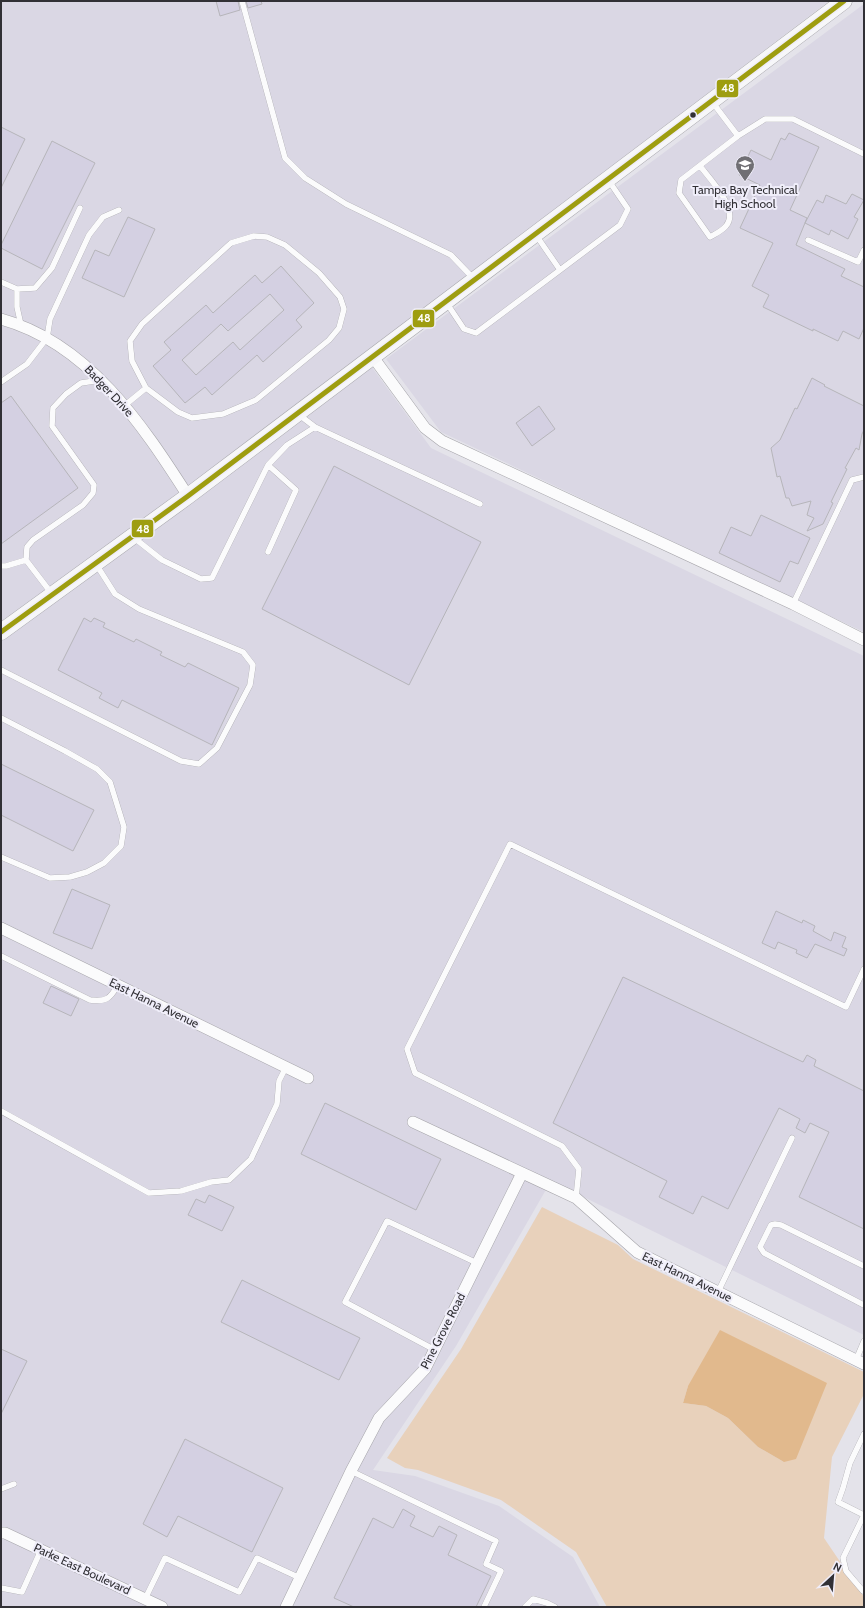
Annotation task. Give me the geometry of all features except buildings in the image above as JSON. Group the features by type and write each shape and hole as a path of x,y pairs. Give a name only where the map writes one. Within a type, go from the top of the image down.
{"street":[{"path":"1,632 188,496 844,1"},
{"name":"Badger Drive","path":"1,319 21,325 47,338 79,360 101,380 124,406 162,455 188,496"},
{"path":"373,357 425,428 442,441 793,604 864,640"},
{"name":"East Hanna Avenue","path":"1,928 308,1078"},
{"name":"East Hanna Avenue","path":"413,1122 576,1198 637,1252 860,1362"},
{"name":"Pine Grove Road","path":"286,1607 351,1470 379,1418 425,1369 522,1173"},
{"name":"Parke East Boulevard","path":"1,1533 5,1532 162,1607"}],"lane":[{"path":"242,1 285,158 305,178 346,204 451,255 474,280"},
{"path":"712,101 738,136"},
{"path":"700,166 727,202 729,210 730,218 727,226 710,237 679,193 681,180 738,136 765,119 793,119 864,154"},
{"path":"446,302 464,329 476,333 620,225 628,209 608,180"},
{"path":"1,282 17,289 35,288 52,268 80,208"},
{"path":"1,382 27,364 47,338 50,319 89,235 104,217 119,210"},
{"path":"535,234 560,270"},
{"path":"254,236 267,237 285,245 320,273 340,297 344,309 338,328 329,340 256,400 223,414 192,418 178,412 146,388 132,361 130,341 142,324 231,243 254,236"},
{"path":"808,240 858,262 864,250"},
{"path":"17,289 17,307 21,325"},
{"path":"52,595 26,560 27,547 32,540 84,505 93,493 94,485 52,426 53,408 66,394 81,383 101,380"},
{"path":"124,406 146,388"},
{"path":"297,414 315,427 480,504"},
{"path":"133,537 147,550 162,560 201,579 212,578 268,465 287,445 315,427"},
{"path":"268,465 296,490 268,552"},
{"path":"793,604 852,480 862,476 864,477"},
{"path":"1,566 26,560"},
{"path":"1,670 181,761 199,764 217,748 250,685 253,665 244,652 139,609 115,594 96,564"},
{"path":"1,718 66,751 96,769 110,782 124,827 121,846 104,863 87,872 70,877 50,878 1,857"},
{"path":"576,1198 578,1169 562,1146 414,1073 407,1049 510,844 846,1006 864,969"},
{"path":"1,956 90,1000 99,1001 107,999 112,995 118,985"},
{"path":"1,1111 149,1193 181,1191 211,1182 229,1180 251,1159 277,1104 279,1081 286,1067"},
{"path":"718,1292 792,1138"},
{"path":"434,1350 345,1302 387,1221 477,1263"},
{"path":"864,1266 781,1225 771,1225 760,1247 764,1253 864,1304"},
{"path":"860,1362 864,1341"},
{"path":"864,1434 850,1462 838,1502 864,1515 843,1558 846,1572 863,1591 864,1589"},
{"path":"351,1470 496,1541 486,1564 501,1571 484,1607"},
{"path":"1,1488 14,1484"},
{"path":"1,1588 22,1592 41,1550"},
{"path":"145,1599 165,1558 239,1592 257,1558 300,1578"},
{"path":"525,1607 533,1599 555,1607"}],"shaded area":[{"path":"1,1 829,1 363,355 431,448 864,656 864,1335 551,1181 456,1346 373,1470 415,1476 499,1506 573,1557 600,1607 1,1607"},
{"name":"Tampa Bay Technical High School","path":"864,4 864,632 441,432 386,359"},
{"path":"542,1207 618,1245 633,1259 864,1372 864,1394 832,1457 824,1538 864,1597 864,1607 607,1607 576,1552 501,1500 418,1470 405,1468 387,1458 461,1349","holes":["688,1386 784,1462 758,1447 728,1418 706,1406 683,1403"]},
{"path":"720,1330 827,1383 796,1459 784,1462 758,1447 728,1418 706,1406 683,1403 688,1386"}],"transit line":[{"name":"48","path":"1,632 188,496 844,1"}],"place":[{"name":"Tampa Bay Technical High School","path":"745,182"}]}
